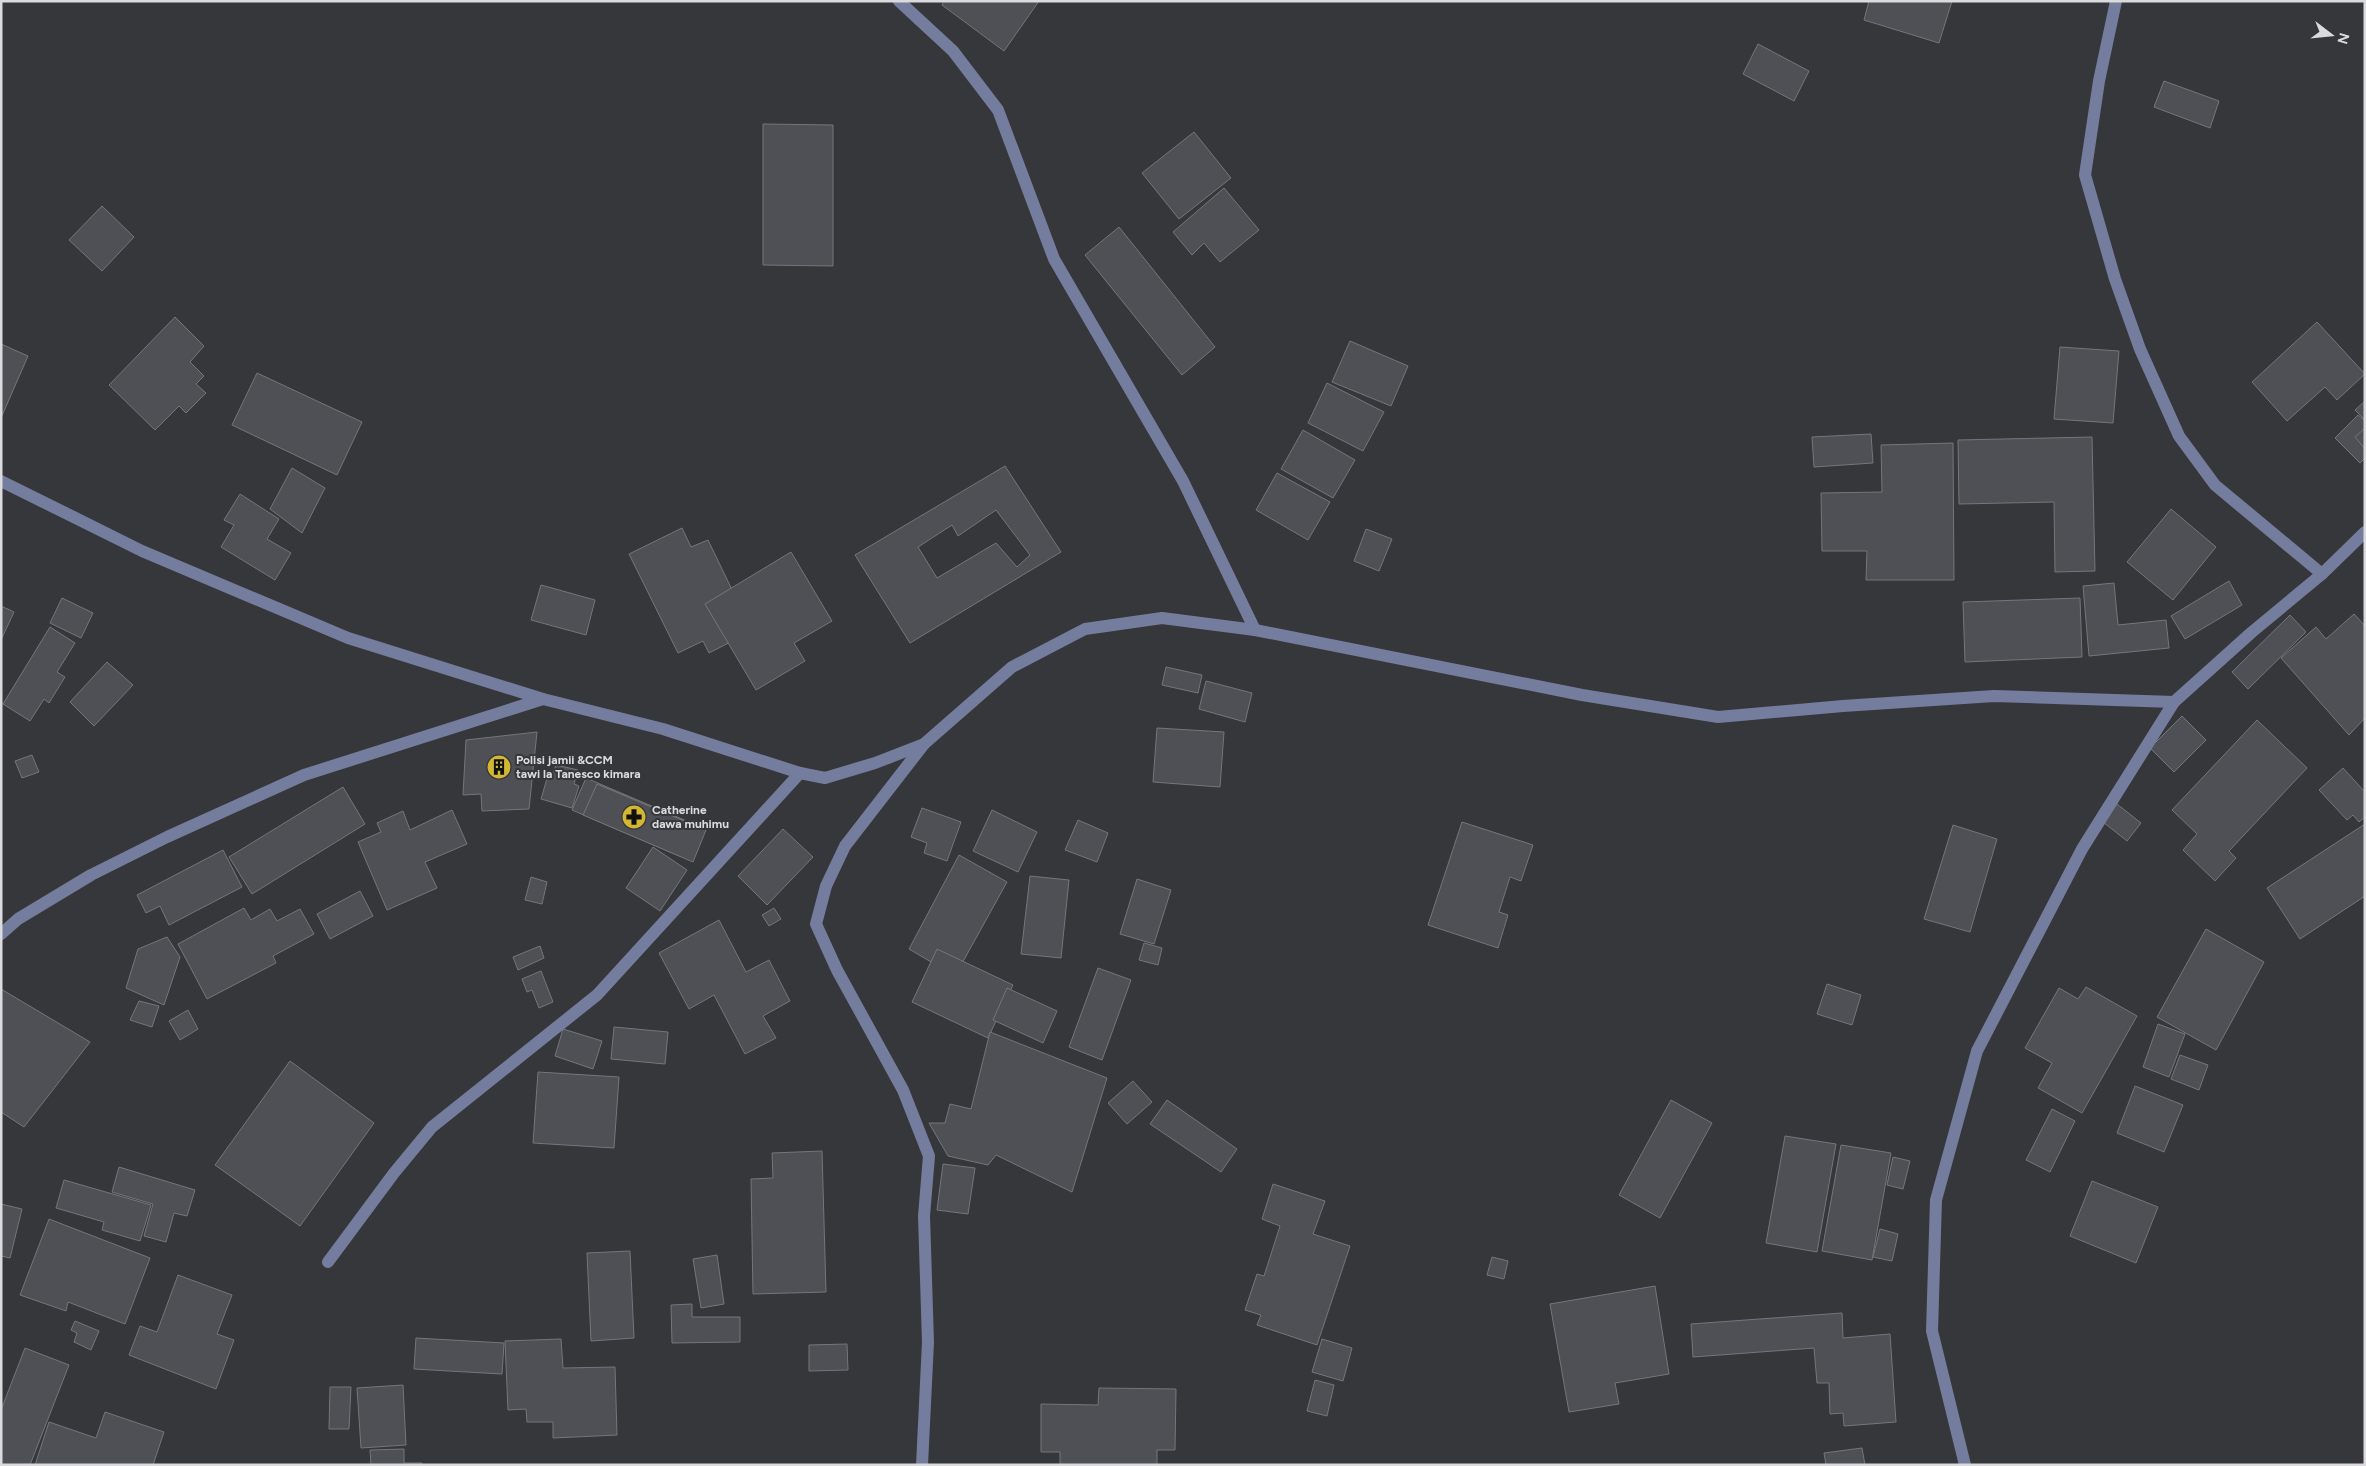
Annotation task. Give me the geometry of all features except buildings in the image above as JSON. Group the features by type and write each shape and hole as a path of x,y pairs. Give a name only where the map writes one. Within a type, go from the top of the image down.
{"street":[{"path":"899,1 953,51 998,110 1054,259 1183,481 1255,630"},
{"path":"2116,1 2099,81 2085,176 2121,296 2140,349 2179,436 2215,485 2322,574"},
{"path":"1,481 142,552 348,638 543,699 663,729 800,773 824,778 875,763 924,744"},
{"path":"1965,1465 1932,1330 1936,1200 1977,1051 2082,850 2174,702 2252,632 2322,574 2365,532"},
{"path":"922,1465 928,1342 924,1216 929,1156 903,1090 837,970 816,924 826,886 846,846 924,744 1012,667 1085,629 1162,618 1255,630 1582,695 1718,717 1994,696 2174,702"},
{"path":"1,934 18,919 91,875 167,837 304,775 543,699"},
{"path":"328,1262 394,1173 432,1127 597,995 800,773"}],"place":[{"name":"Polisi jamii &CCM tawi la Tanesco kimara","path":"499,767"},
{"name":"Catherine dawa muhimu","path":"634,817"}]}
